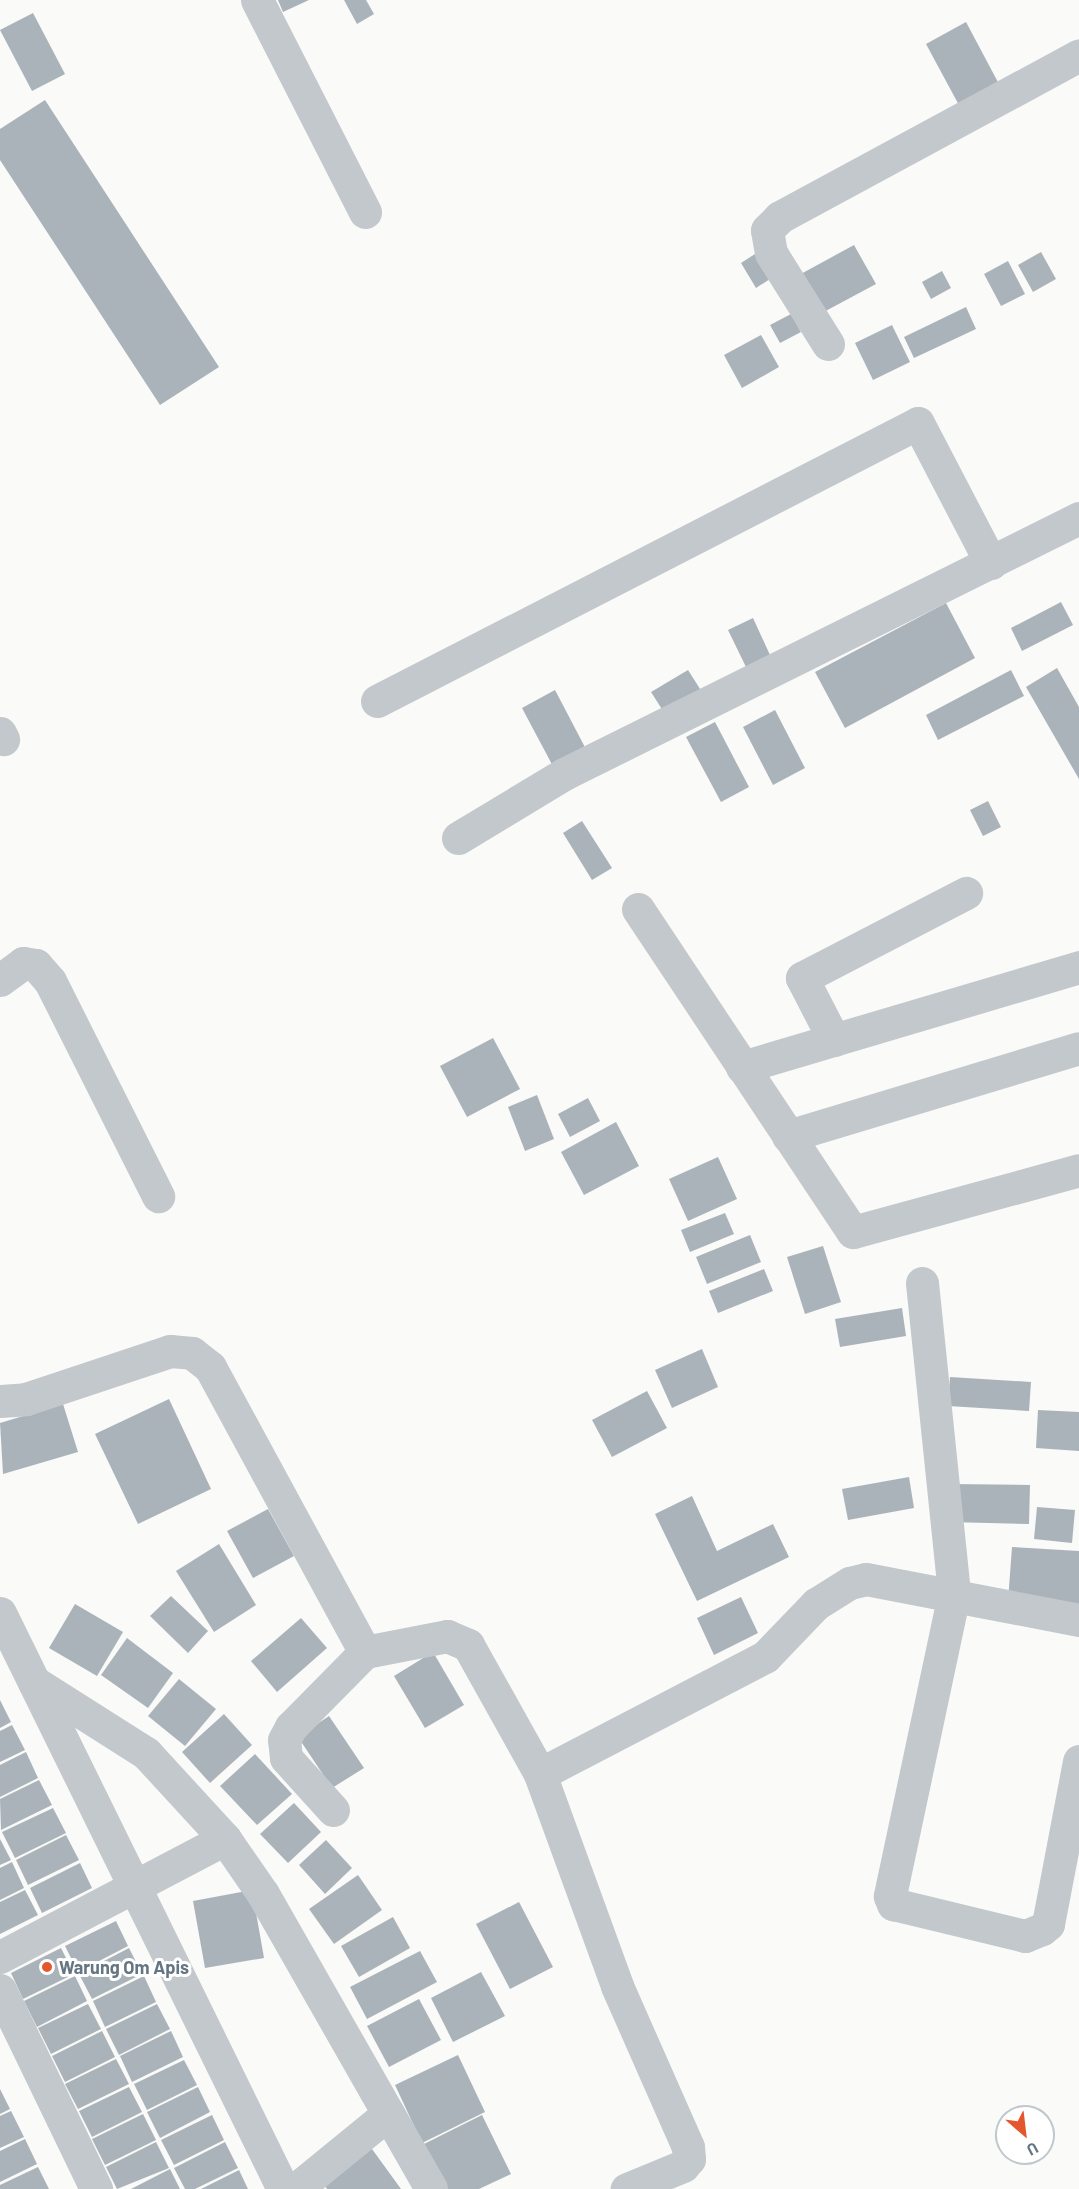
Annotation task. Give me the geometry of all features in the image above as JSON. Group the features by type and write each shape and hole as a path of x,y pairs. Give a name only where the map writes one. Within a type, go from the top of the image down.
{"street":[{"path":"257,0 365,212"},
{"path":"828,344 771,253 767,230 780,218 1079,55"},
{"path":"377,701 918,423 991,563"},
{"path":"458,838 564,774 1079,518"},
{"path":"834,1040 802,978 966,893"},
{"path":"638,909 853,1232 1079,1170"},
{"path":"0,980 23,963 36,965 50,981 158,1196"},
{"path":"742,1067 1079,967"},
{"path":"788,1136 1079,1048"},
{"path":"922,1282 954,1594 890,1896 893,1904 1025,1936 1042,1929 1048,1924 1079,1761"},
{"path":"0,1401 26,1399 170,1351 184,1351 201,1359 307,1541 365,1652"},
{"path":"540,1774 765,1657 816,1604 850,1583 866,1579 954,1594 1079,1620"},
{"path":"0,1613 134,1890 283,2189"},
{"path":"333,1810 286,1758 284,1740 291,1727 365,1652 434,1638 459,1638 468,1645 540,1774 617,1986 688,2147 689,2159 683,2166 627,2189"},
{"path":"34,1682 146,1753 225,1839 263,1894 430,2189"},
{"path":"0,1957 134,1890 225,1839"},
{"path":"0,1990 96,2189"},
{"path":"296,2189 388,2114"}],"building":[{"path":"278,0 309,0 283,12"},
{"path":"344,0 366,0 374,14 357,24"},
{"path":"33,13 65,74 32,91 0,30"},
{"path":"966,22 1000,86 960,107 926,44"},
{"path":"45,100 219,367 160,405 0,160 0,129"},
{"path":"854,245 876,284 820,314 799,275"},
{"path":"1041,252 1056,279 1033,292 1018,265"},
{"path":"755,254 770,279 756,288 741,263"},
{"path":"1008,261 1025,294 1001,306 984,274"},
{"path":"942,271 951,288 931,299 922,282"},
{"path":"966,307 976,329 914,358 904,337"},
{"path":"791,314 801,332 780,343 770,325"},
{"path":"892,325 910,362 873,380 855,343"},
{"path":"761,335 779,367 742,388 724,355"},
{"path":"1061,602 1073,625 1022,651 1011,628"},
{"path":"946,603 975,658 845,728 815,672"},
{"path":"753,618 770,655 746,667 728,630"},
{"path":"1057,668 1079,707 1079,779 1026,687"},
{"path":"688,670 702,692 665,714 651,692"},
{"path":"1011,670 1024,696 938,740 926,715"},
{"path":"555,690 588,753 555,770 522,708"},
{"path":"775,710 805,768 773,785 743,727"},
{"path":"715,722 749,787 721,802 686,737"},
{"path":"988,801 1001,827 983,836 970,810"},
{"path":"582,821 612,868 592,880 563,833"},
{"path":"493,1038 520,1089 467,1117 440,1066"},
{"path":"537,1095 554,1139 525,1151 508,1107"},
{"path":"588,1098 600,1121 570,1137 558,1114"},
{"path":"616,1122 639,1166 584,1195 561,1152"},
{"path":"718,1157 737,1199 688,1221 669,1179"},
{"path":"725,1213 734,1234 690,1252 681,1230"},
{"path":"750,1235 761,1262 707,1284 696,1257"},
{"path":"823,1246 841,1302 805,1314 787,1257"},
{"path":"764,1269 773,1291 718,1313 709,1291"},
{"path":"902,1308 906,1336 840,1347 835,1319"},
{"path":"702,1349 718,1387 672,1408 655,1370"},
{"path":"950,1377 1031,1382 1029,1411 948,1406"},
{"path":"647,1391 667,1428 612,1457 592,1420"},
{"path":"169,1399 211,1489 138,1524 95,1434"},
{"path":"63,1404 78,1452 3,1474 0,1423"},
{"path":"1038,1410 1079,1412 1079,1451 1036,1448"},
{"path":"909,1477 914,1508 848,1520 842,1489"},
{"path":"950,1484 1030,1485 1029,1524 949,1522"},
{"path":"692,1496 717,1551 773,1524 789,1557 697,1601 655,1514"},
{"path":"1037,1507 1075,1510 1072,1543 1034,1539"},
{"path":"268,1509 294,1556 253,1578 227,1531"},
{"path":"219,1544 256,1605 214,1632 176,1571"},
{"path":"1012,1547 1079,1551 1079,1606 1008,1601"},
{"path":"171,1596 208,1631 188,1653 150,1616"},
{"path":"741,1597 758,1633 714,1655 697,1618"},
{"path":"75,1604 123,1632 97,1676 49,1648"},
{"path":"301,1618 327,1648 277,1692 251,1661"},
{"path":"127,1638 173,1673 148,1708 101,1675"},
{"path":"433,1652 464,1705 425,1728 394,1676"},
{"path":"179,1679 216,1709 185,1746 148,1716"},
{"path":"0,1700 11,1722 0,1728"},
{"path":"224,1714 252,1745 210,1783 182,1752"},
{"path":"329,1716 364,1768 332,1788 298,1737"},
{"path":"12,1725 25,1750 0,1762 0,1731"},
{"path":"26,1752 38,1778 0,1797 0,1765"},
{"path":"255,1754 292,1794 257,1825 220,1786"},
{"path":"39,1780 52,1805 1,1830 0,1799"},
{"path":"294,1803 321,1832 288,1863 260,1834"},
{"path":"53,1808 66,1833 15,1858 2,1832"},
{"path":"66,1835 79,1860 28,1885 16,1860"},
{"path":"0,1839 11,1860 0,1865"},
{"path":"326,1840 352,1868 325,1894 299,1865"},
{"path":"12,1862 24,1888 0,1900 0,1868"},
{"path":"80,1863 92,1888 42,1913 30,1888"},
{"path":"358,1875 382,1910 334,1944 309,1909"},
{"path":"25,1890 38,1915 0,1934 0,1902"},
{"path":"252,1890 264,1958 205,1968 193,1901"},
{"path":"519,1902 553,1967 510,1989 476,1924"},
{"path":"393,1917 410,1948 359,1977 341,1946"},
{"path":"116,1921 128,1946 78,1972 65,1946"},
{"name":"Warung Om Apis","path":"61,1948 74,1974 23,1999 11,1973"},
{"path":"129,1948 142,1974 92,1999 79,1974"},
{"path":"420,1951 437,1982 367,2019 350,1987"},
{"path":"481,1972 505,2016 453,2042 431,1998"},
{"path":"75,1976 87,2001 37,2027 24,2001"},
{"path":"144,1976 156,2002 105,2027 93,2001"},
{"path":"419,1999 441,2040 389,2067 367,2026"},
{"path":"88,2004 101,2029 51,2054 38,2028"},
{"path":"157,2004 170,2029 119,2055 106,2029"},
{"path":"102,2031 115,2057 65,2082 52,2056"},
{"path":"171,2031 183,2057 132,2082 120,2056"},
{"path":"458,2055 485,2112 422,2143 395,2085"},
{"path":"116,2059 129,2084 78,2109 65,2084"},
{"path":"184,2060 197,2085 147,2110 134,2084"},
{"path":"129,2087 142,2112 92,2137 79,2111"},
{"path":"198,2087 210,2112 160,2138 147,2112"},
{"path":"0,2089 10,2109 0,2114"},
{"path":"11,2111 24,2137 0,2148 0,2116"},
{"path":"143,2114 156,2140 105,2165 92,2139"},
{"path":"212,2115 224,2140 174,2165 161,2140"},
{"path":"482,2115 511,2174 479,2189 443,2189 422,2145"},
{"path":"25,2139 37,2164 0,2182 0,2151"},
{"path":"156,2142 169,2168 117,2189 106,2167"},
{"path":"225,2142 238,2168 195,2189 185,2189 174,2168"},
{"path":"372,2149 401,2189 327,2189 324,2184"},
{"path":"38,2167 49,2189 0,2189 0,2185"},
{"path":"170,2169 180,2189 131,2189"},
{"path":"239,2170 248,2189 201,2189"}],"place":[{"name":"Warung Om Apis","path":"47,1967"}]}
